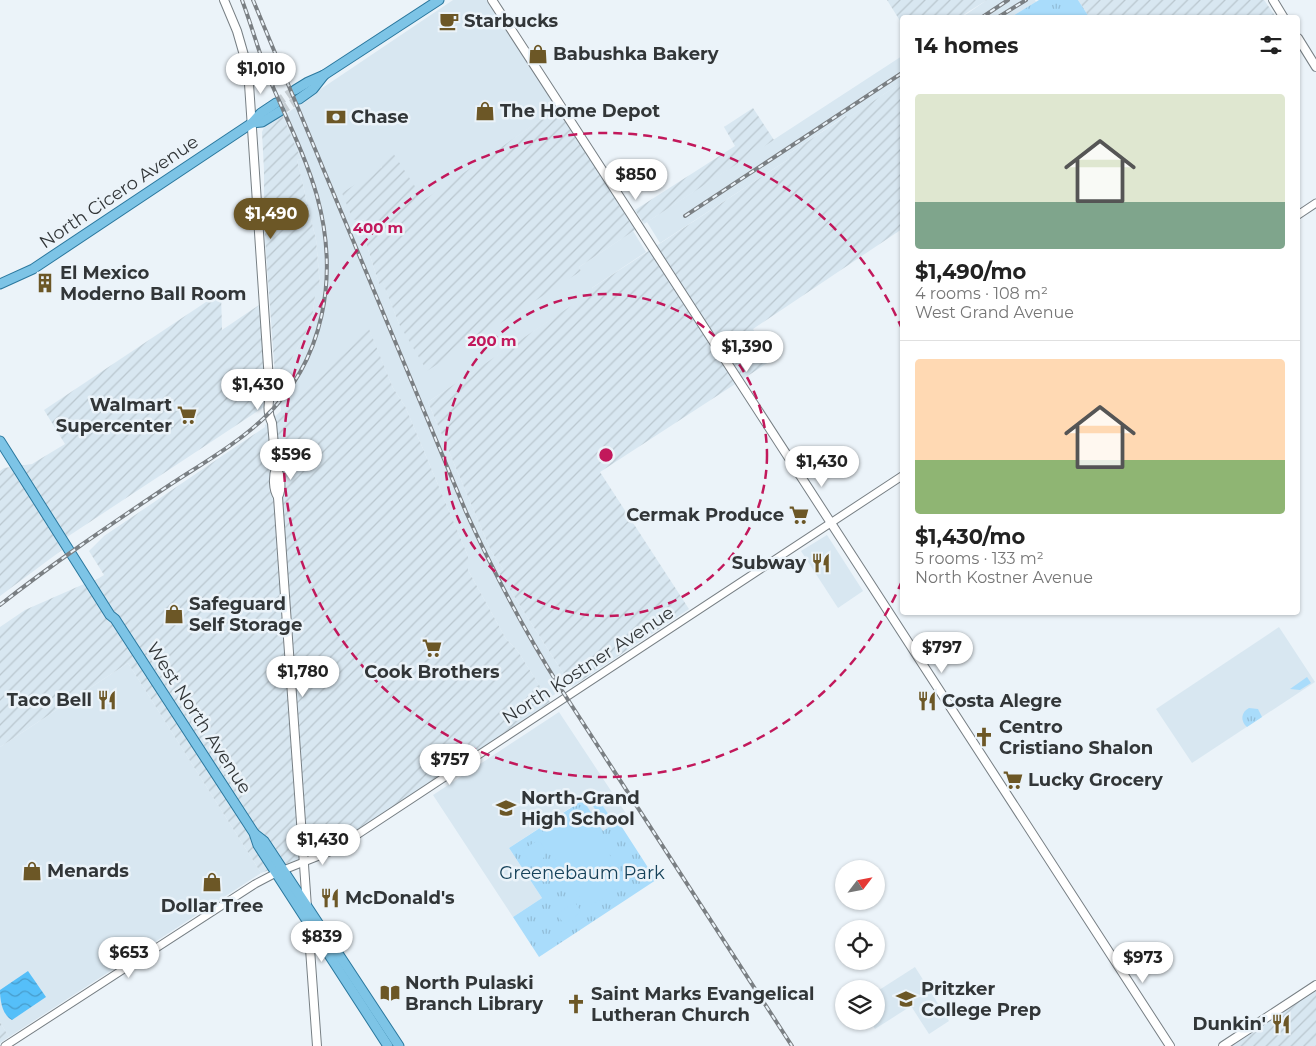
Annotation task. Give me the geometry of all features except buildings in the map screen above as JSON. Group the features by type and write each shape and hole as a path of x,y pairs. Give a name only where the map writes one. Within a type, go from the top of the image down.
{"main road":[{"path":"224,0 237,31 248,69 270,396 274,401 275,417 272,423 276,468 279,472 280,482 278,497 316,1046"},
{"path":"297,94 313,89 324,75 439,0"},
{"path":"492,0 1170,1046"},
{"path":"1273,0 1282,15"},
{"path":"1300,41 1316,67"},
{"name":"North Cicero Avenue","path":"0,284 34,268 252,122 262,122 278,107"},
{"name":"West North Avenue","path":"0,441 43,507 50,512 71,544 115,612 115,619 255,834 264,841 308,923 388,1046"},
{"name":"West North Avenue","path":"280,872 307,904 399,1046"},
{"path":"1223,1046 1316,984"}],"street":[{"path":"1300,214 1316,203"},
{"name":"North Kostner Avenue","path":"5,1046 240,893 280,872 334,850 900,477"}],"shaded area":[{"path":"453,0 487,0 558,108 424,201 382,166 362,219 366,221 367,246 379,284 383,282 399,324 581,271 579,267 633,231 646,252 592,288 594,291 428,402 491,551 503,569 498,571 570,684 548,699 517,650 506,639 468,570 468,556 405,406 393,388 369,330 281,414 278,384 306,332 313,312 315,286 320,285 316,240 297,160 301,159 283,116"},
{"path":"887,0 987,0 963,15 900,15 900,21"},
{"path":"987,0 1035,0 1036,2 1014,15 965,15"},
{"path":"1078,0 1264,0 1275,15 1088,15"},
{"path":"900,57 900,83 847,119 845,116 787,155 789,159 660,243 647,222"},
{"path":"900,83 900,230 753,329 772,360 600,472 689,609 572,687 498,571 503,569 491,551 428,402 593,291 592,288 789,159 787,155 846,116 848,118"},
{"path":"558,108 635,230 579,267 581,271 427,371 399,324 383,283 379,284 367,246 366,221 362,219 353,220 342,193 382,167 379,162 393,153 424,200"},
{"path":"753,108 774,140 644,224 635,210 735,146 724,127"},
{"path":"282,114 301,159 297,160 316,240 320,286 315,286 313,312 306,332 276,388 264,226 262,132 265,125"},
{"path":"221,292 222,330 262,303 264,407 58,543 62,550 0,596 0,471 4,468 32,464 65,444 44,410"},
{"path":"369,329 393,388 405,406 468,556 468,570 506,639 517,650 550,702 333,847 261,873 128,663 0,747 0,627 25,610 84,584 86,586 104,575 89,551 104,536 265,427"},
{"path":"827,535 863,591 838,608 801,551"},
{"path":"1279,627 1315,682 1192,763 1156,709"},
{"path":"128,663 261,873 9,1037 0,1022 0,747"},
{"name":"North-Grand High School","path":"559,712 627,815 603,831 582,800 509,848 542,898 513,917 433,795"},
{"name":"Pritzker College Prep","path":"915,967 949,1021 929,1034 911,1006 885,1023 885,986"},
{"path":"1316,991 1316,1046 1229,1046"},
{"path":"0,1022 9,1037 0,1043"}],"green space":[{"path":"1039,0 1078,0 1088,15 1014,15"},
{"path":"1307,677 1311,683 1300,690 1290,689"},
{"path":"1249,708 1258,709 1262,717 1247,727 1242,717"},
{"name":"Greenebaum Park","path":"583,800 603,831 618,821 656,880 539,957 513,917 542,898 509,848"},
{"path":"600,802 611,818 604,823 593,806"},
{"path":"579,807 627,882 587,908 539,834"},
{"path":"537,841 544,847 543,859 531,865 522,850"},
{"path":"575,902 581,912 564,924 557,914"}],"water":[{"path":"28,971 46,997 12,1020 4,1011 0,990"}],"tunnel":[{"path":"276,103 295,90"},
{"path":"280,111 299,99"}],"railway":[{"path":"0,605 80,546 227,448 263,419 284,396 301,371 313,344 322,316 326,286 327,256 324,226 307,165 267,73 242,0"},
{"path":"253,0 466,512 499,580 561,689 792,1046"},
{"path":"986,15 1008,0"},
{"path":"1002,15 1026,0"},
{"path":"685,216 900,74"}],"place":[{"name":"Starbucks","path":"449,21"},
{"name":"Babushka Bakery","path":"538,54"},
{"name":"The Home Depot","path":"485,111"},
{"name":"Chase","path":"336,117"},
{"name":"El Mexico Moderno Ball Room","path":"45,283"},
{"name":"Walmart Supercenter","path":"187,415"},
{"name":"Cermak Produce","path":"799,515"},
{"name":"Subway","path":"821,563"},
{"name":"Safeguard Self Storage","path":"174,614"},
{"name":"Cook Brothers","path":"432,648"},
{"name":"Taco Bell","path":"107,700"},
{"name":"Costa Alegre","path":"927,701"},
{"name":"Centro Cristiano Shalon","path":"984,737"},
{"name":"Lucky Grocery","path":"1013,780"},
{"name":"North-Grand High School","path":"506,808"},
{"name":"Menards","path":"32,871"},
{"name":"Dollar Tree","path":"212,882"},
{"name":"McDonald's","path":"330,898"},
{"name":"North Pulaski Branch Library","path":"390,993"},
{"name":"Pritzker College Prep","path":"906,999"},
{"name":"Saint Marks Evangelical Lutheran Church","path":"576,1004"},
{"name":"Dunkin'","path":"1281,1024"}]}
